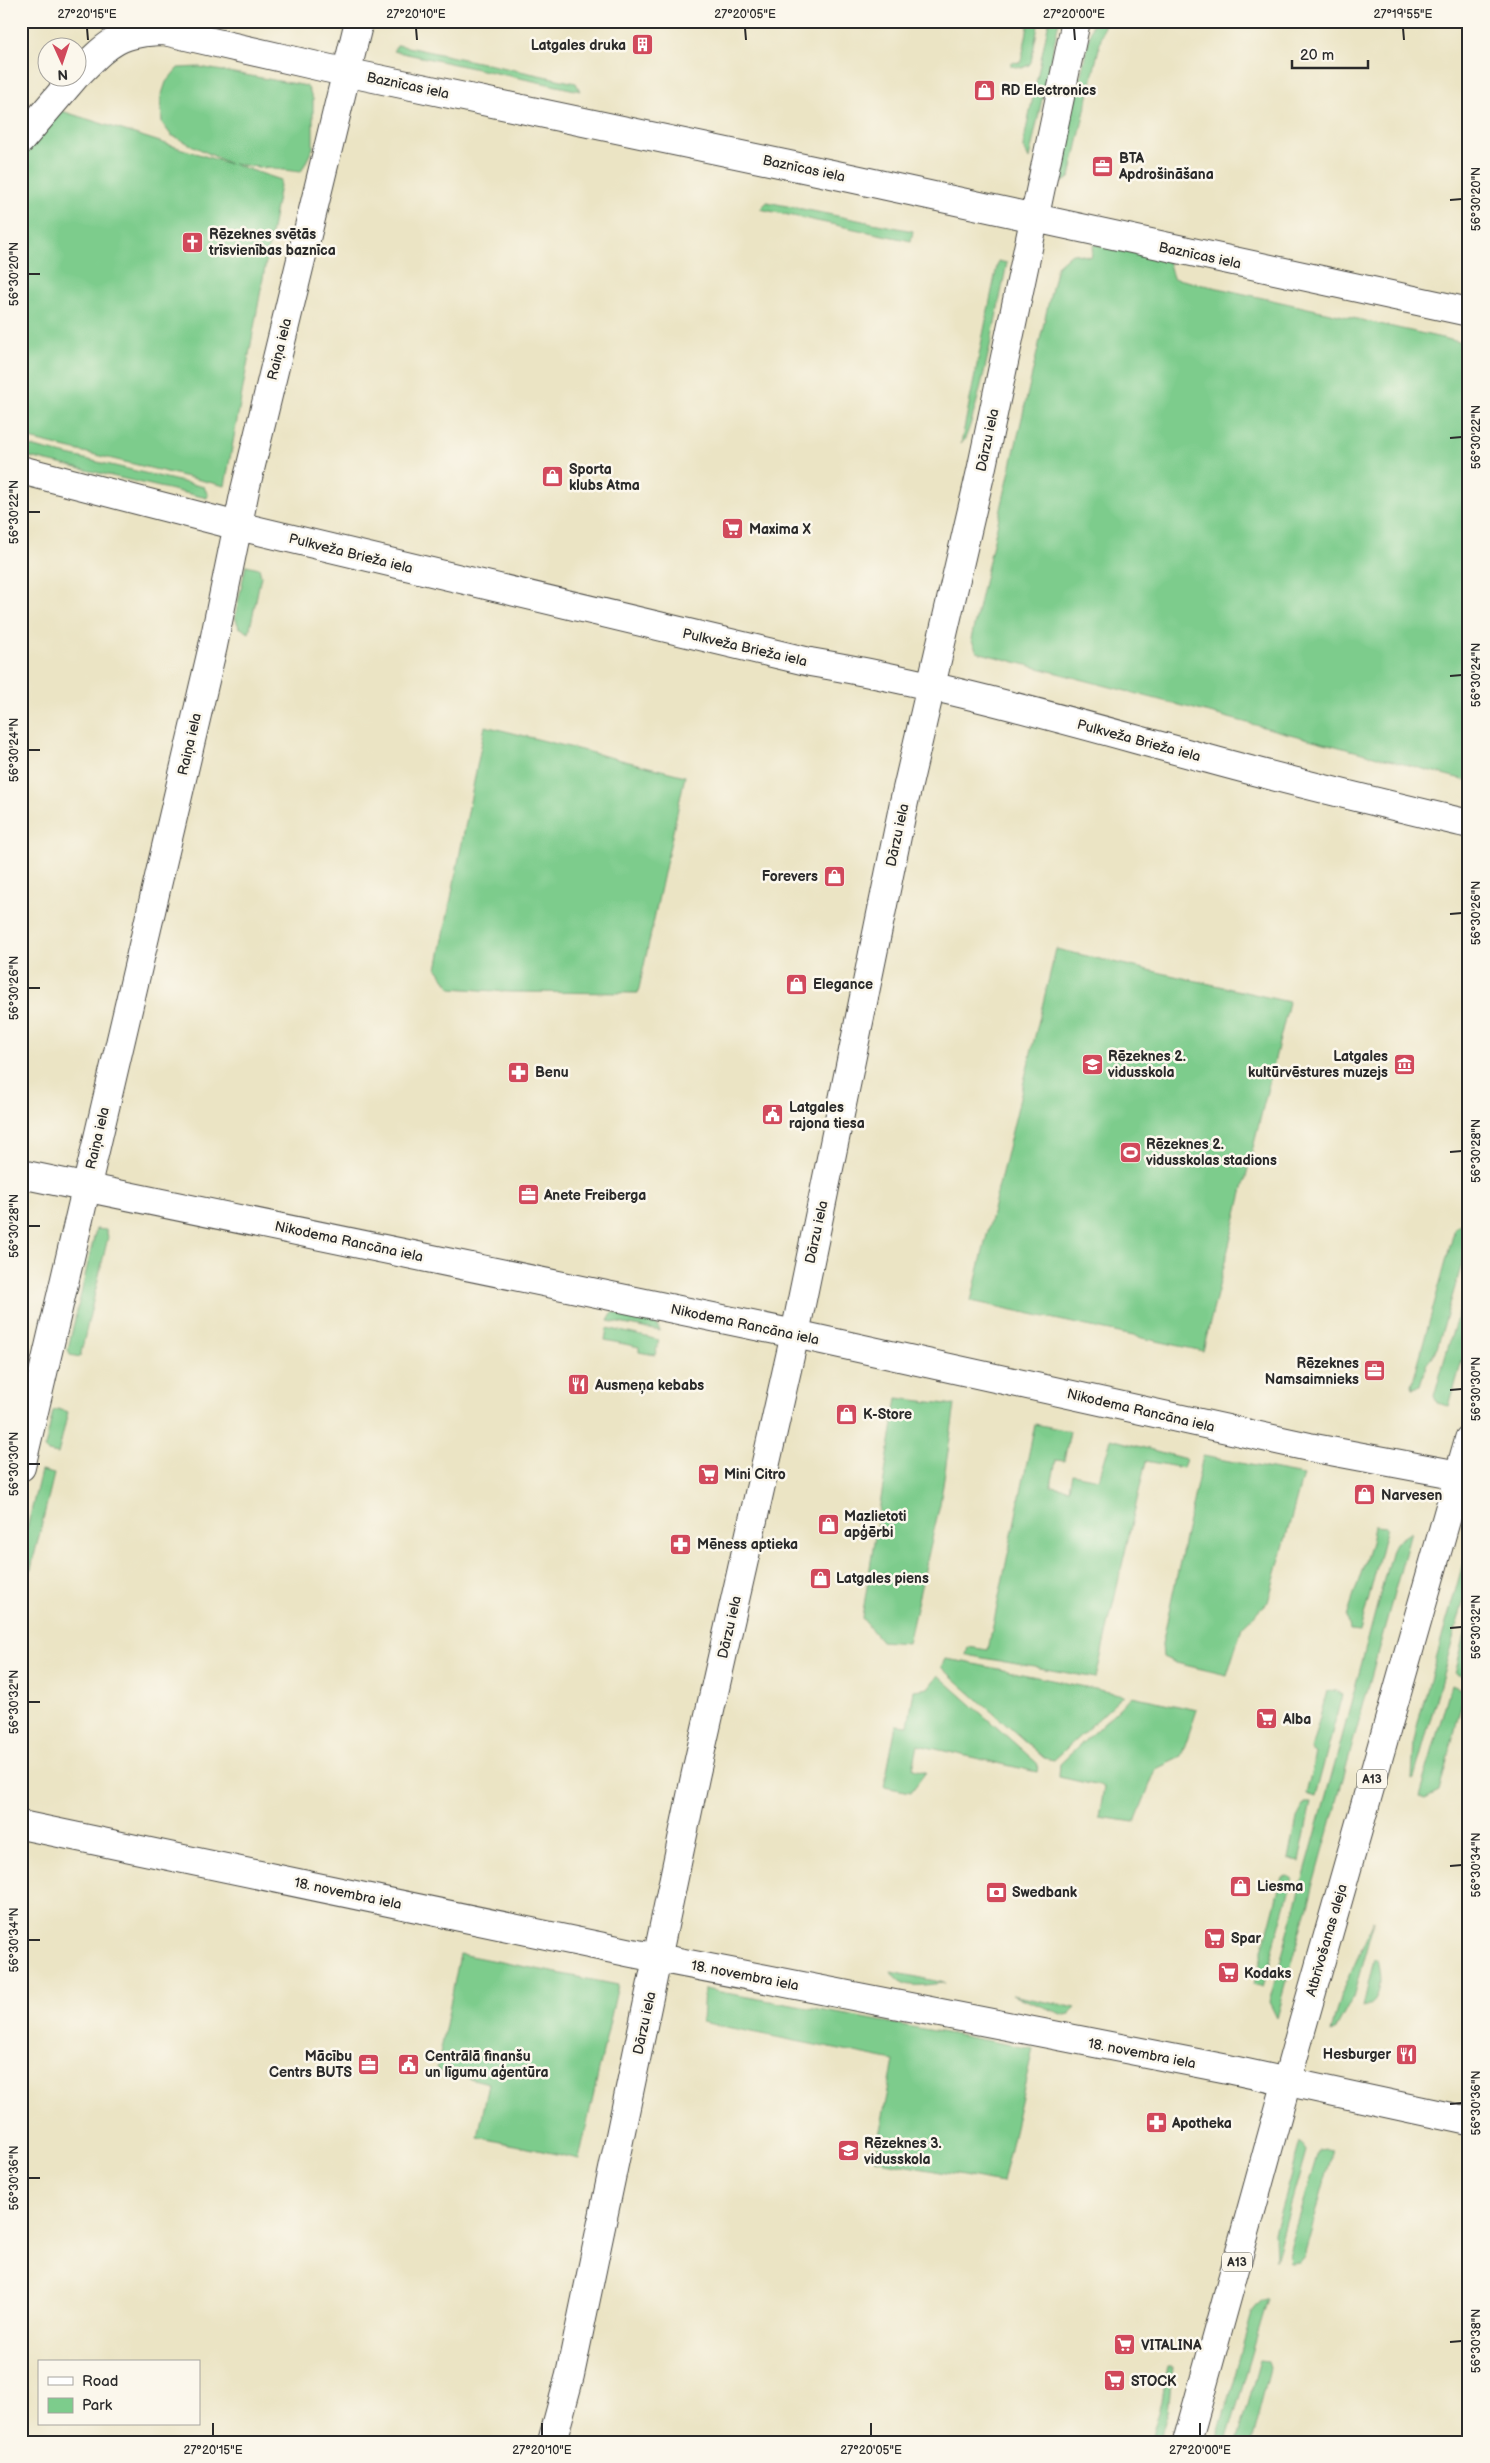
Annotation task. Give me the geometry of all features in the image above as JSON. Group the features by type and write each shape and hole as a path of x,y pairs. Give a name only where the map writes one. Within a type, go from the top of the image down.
{"street":[{"name":"Raiņa iela","path":"21,1467 213,646 245,490 359,21"},
{"name":"Dārzu iela","path":"552,2442 570,2375 694,1777 795,1334 904,802 981,471 1076,21"},
{"name":"Baznīcas iela","path":"137,26 1035,217 1469,312"},
{"path":"88,64 108,44 137,26"},
{"path":"21,140 65,88"},
{"name":"Pulkveža Brieža iela","path":"21,470 238,526 810,662 930,685 1267,775 1469,824"},
{"name":"Nikodema Rancāna iela","path":"21,1174 795,1334 1309,1447 1464,1476"},
{"name":"Atbrīvošanas aleja","path":"1187,2442 1287,2083 1464,1476 1469,1439"},
{"name":"18. novembra iela","path":"21,1825 658,1958 1228,2069 1469,2121"}],"green space":[{"path":"1029,21 1039,21 1031,62 1022,68 1011,66 1011,62 1021,63"},
{"path":"1049,21 1059,21 1029,159 1024,148 1024,140"},
{"path":"1093,21 1105,21 1070,177 1065,181 1057,181"},
{"path":"398,45 576,83 580,91 393,51"},
{"path":"200,67 307,86 313,99 313,148 301,172 233,164 281,180 225,486 21,437 21,146 49,107 230,164 171,135 162,123 161,97 166,82 178,68"},
{"path":"767,202 913,231 911,241 760,209"},
{"path":"1094,244 1168,260 1173,278 1469,344 1469,781 977,652 971,639 1057,266 1072,253 1091,257"},
{"path":"998,261 1007,263 1000,300 973,416 967,435 961,444"},
{"path":"21,444 204,487 208,495 207,498 21,455"},
{"path":"246,565 259,568 261,576 249,633 239,627 235,617"},
{"path":"485,726 685,776 638,993 509,992 451,988 437,969"},
{"name":"Rēzeknes 2. vidusskolas stadions","path":"1056,949 1289,1002 1203,1351 971,1301"},
{"path":"1469,1220 1469,1240 1437,1348 1426,1365 1420,1386 1413,1388 1412,1385 1455,1228"},
{"path":"96,1229 106,1230 108,1237 80,1357 70,1355 68,1349"},
{"path":"1469,1275 1469,1336 1449,1406 1437,1403 1434,1396"},
{"path":"613,1312 655,1321 660,1331 608,1321"},
{"path":"607,1328 659,1340 655,1355 639,1352 639,1347 605,1340"},
{"path":"897,1398 955,1405 940,1504 908,1643 881,1641 862,1618"},
{"path":"58,1409 68,1412 58,1454 48,1452 45,1447 53,1411"},
{"path":"1035,1424 1070,1431 1064,1461 1056,1460 1051,1486 1069,1489 1072,1474 1099,1479 1111,1439 1186,1459 1183,1468 1146,1461 1096,1678 966,1655 968,1647 988,1650"},
{"path":"1203,1456 1303,1475 1268,1602 1242,1627 1227,1675 1176,1663 1163,1657 1162,1644"},
{"path":"41,1471 54,1474 21,1610 21,1553"},
{"path":"1374,1526 1387,1527 1360,1632 1350,1631 1347,1616 1371,1543"},
{"path":"1411,1532 1277,2018 1269,2002 1392,1549 1395,1543"},
{"path":"1468,1546 1469,1581 1414,1778 1412,1779 1414,1741 1418,1722"},
{"path":"1469,1618 1469,1679 1455,1674"},
{"path":"945,1659 1124,1695 1054,1760 1044,1758 941,1667"},
{"path":"938,1675 1038,1764 1037,1772 918,1745 913,1769 926,1772 911,1792 884,1787 896,1725 908,1726 914,1690 928,1688"},
{"path":"1451,1685 1465,1690 1439,1792 1425,1799 1419,1797"},
{"path":"1327,1691 1336,1691 1342,1695 1315,1797 1306,1794 1316,1753 1311,1750"},
{"path":"1132,1696 1197,1710 1181,1757 1156,1769 1135,1822 1099,1817 1104,1787 1059,1777 1060,1764"},
{"path":"1305,1803 1311,1803 1299,1862 1289,1860 1297,1818"},
{"path":"1288,1876 1292,1881 1263,1987 1254,1984 1282,1877"},
{"path":"1374,1921 1353,1997 1335,2031 1331,2033 1340,1997"},
{"path":"460,1954 618,1985 579,2159 478,2137 489,2083 437,2070"},
{"path":"1374,1959 1377,1959 1380,1980 1378,1994 1375,2000 1363,2007"},
{"path":"892,1972 945,1983 908,1985 897,1978"},
{"path":"704,1989 1033,2049 1002,2183 874,2160 894,2061 702,2022"},
{"path":"1012,1995 1076,2008 1070,2014 1065,2015"},
{"path":"1300,2142 1306,2151 1275,2260 1274,2233"},
{"path":"1319,2151 1330,2151 1331,2159 1304,2256 1299,2262 1289,2263 1288,2256"},
{"path":"1268,2299 1226,2442 1216,2442 1252,2313 1261,2302"},
{"path":"1260,2361 1268,2362 1270,2368 1251,2442 1237,2442"},
{"path":"1168,2366 1173,2366 1168,2411 1159,2442 1150,2442 1162,2401"}],"place":[{"name":"Latgales druka","path":"642,45"},
{"name":"RD Electronics","path":"985,90"},
{"name":"BTA Apdrošināšana","path":"1103,166"},
{"name":"Rēzeknes svētās trīsvienības baznīca","path":"193,242"},
{"name":"Sporta klubs Atma","path":"553,477"},
{"name":"Maxima X","path":"733,529"},
{"name":"Forevers","path":"834,876"},
{"name":"Elegance","path":"797,984"},
{"name":"Rēzeknes 2. vidusskola","path":"1092,1064"},
{"name":"Latgales kultūrvēstures muzejs","path":"1404,1064"},
{"name":"Benu","path":"519,1072"},
{"name":"Latgales rajona tiesa","path":"773,1115"},
{"name":"Rēzeknes 2. vidusskolas stadions","path":"1130,1152"},
{"name":"Anete Freiberga","path":"528,1195"},
{"name":"Rēzeknes Namsaimnieks","path":"1375,1371"},
{"name":"Ausmeņa kebabs","path":"579,1385"},
{"name":"K-Store","path":"847,1414"},
{"name":"Mini Citro","path":"708,1474"},
{"name":"Narvesen","path":"1365,1495"},
{"name":"Mazlietoti apģērbi","path":"828,1524"},
{"name":"Mēness aptieka","path":"681,1544"},
{"name":"Latgales piens","path":"820,1578"},
{"name":"Alba","path":"1267,1719"},
{"name":"Liesma","path":"1241,1886"},
{"name":"Swedbank","path":"996,1892"},
{"name":"Spar","path":"1215,1938"},
{"name":"Kodaks","path":"1228,1973"},
{"name":"Hesburger","path":"1407,2054"},
{"name":"Mācību Centrs BUTS","path":"368,2064"},
{"name":"Centrālā finanšu un līgumu aģentūra","path":"409,2064"},
{"name":"Apotheka","path":"1156,2123"},
{"name":"Rēzeknes 3. vidusskola","path":"848,2151"},
{"name":"VITALINA","path":"1125,2345"},
{"name":"STOCK","path":"1115,2381"}]}
